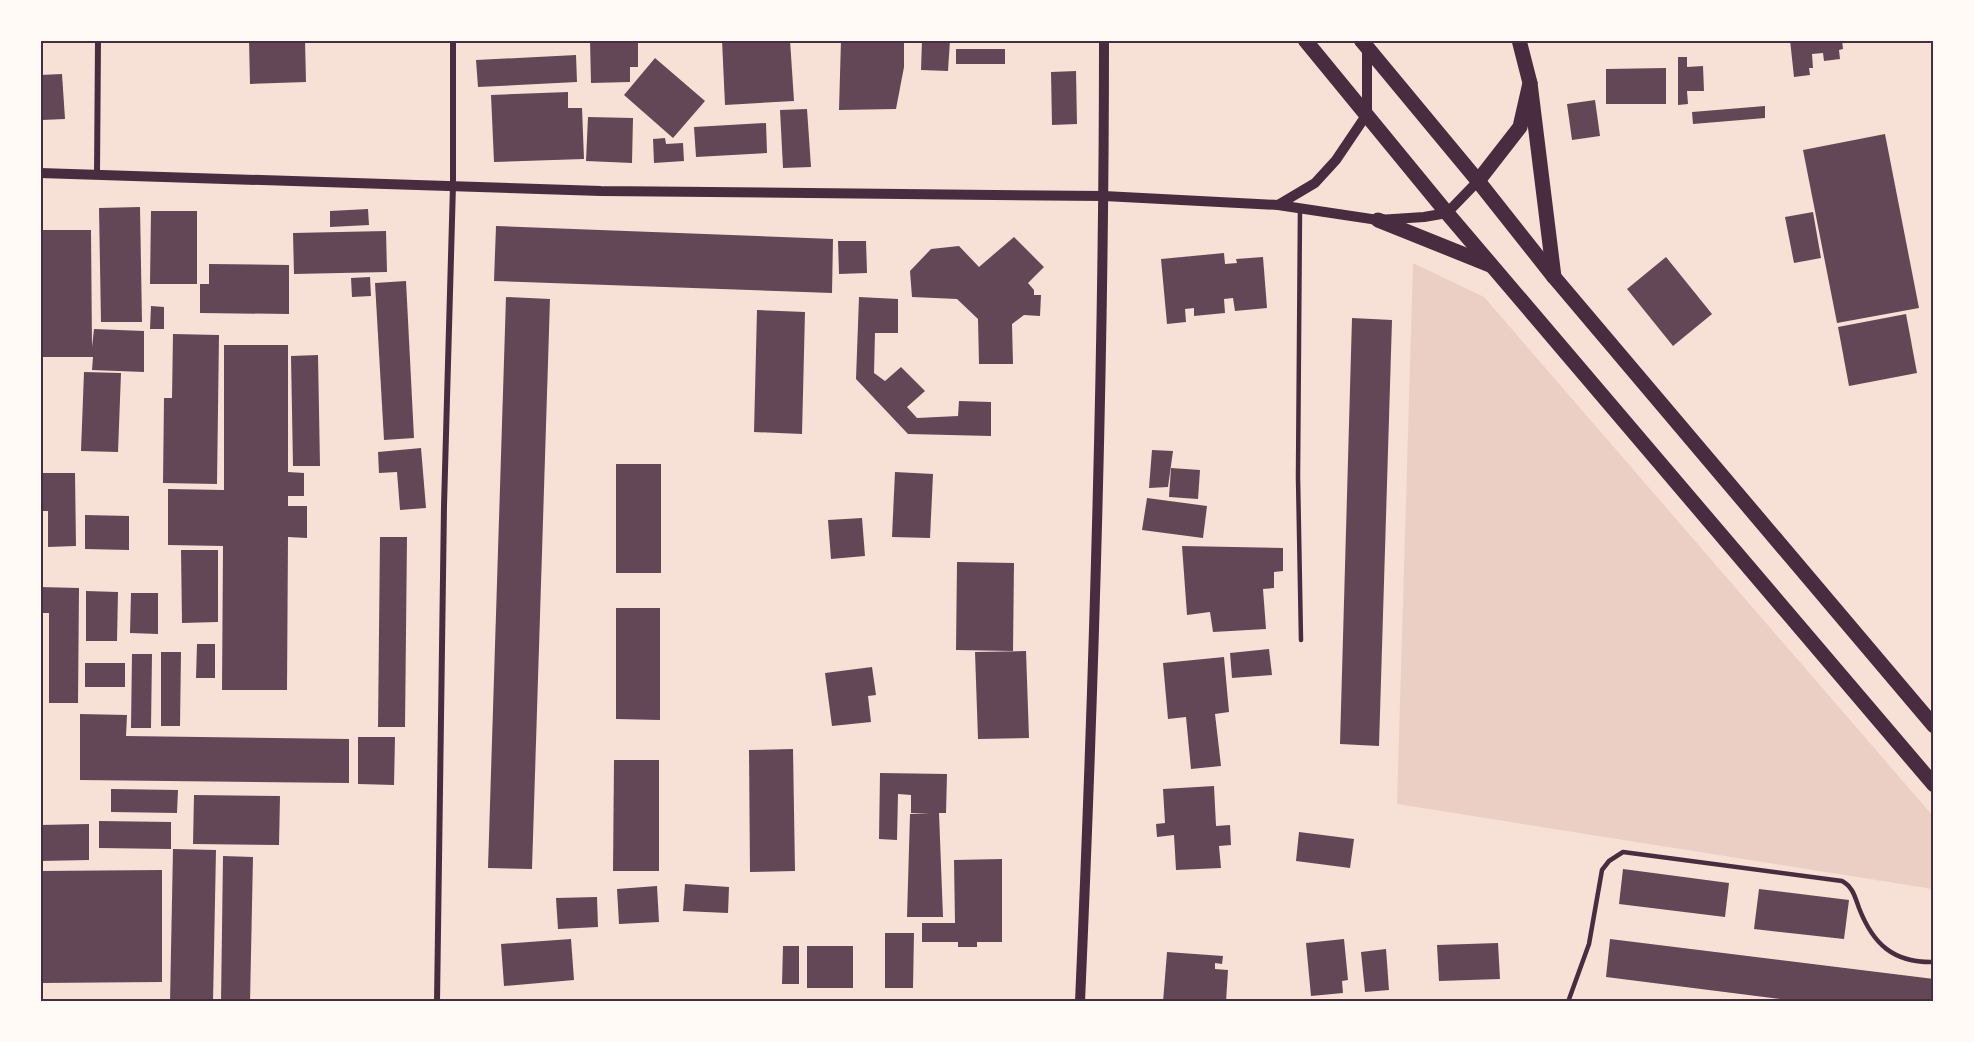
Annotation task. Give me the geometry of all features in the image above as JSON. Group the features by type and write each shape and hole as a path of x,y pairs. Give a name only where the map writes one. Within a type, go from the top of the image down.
{"main road":[{"path":"1305,40 1447,213 1934,785"},
{"path":"1518,40 1530,83 1554,277"},
{"path":"1365,43 1554,277 1934,726"},
{"path":"1478,181 1520,127 1530,83"},
{"path":"1378,220 1491,265"}],"street":[{"path":"97,174 98,40"},
{"path":"437,1002 444,506 453,185 453,40"},
{"path":"1080,1002 1092,725 1104,196 1104,40"},
{"path":"1527,40 1530,83"},
{"path":"1278,205 1315,183 1336,160 1366,114 1365,43"},
{"path":"40,173 601,190 1104,196 1278,205 1378,220 1447,213 1478,181"}],"lane":[{"path":"1300,208 1298,477 1301,640"},
{"path":"1568,1002 1590,944 1602,870 1609,861 1623,852 1842,881 1855,895 1871,934 1882,946 1910,959 1934,962"}],"shaded area":[{"path":"1413,263 1484,297 1933,816 1933,889 1397,804"}],"building":[{"path":"249,40 305,40 306,82 250,84"},
{"path":"590,40 638,40 638,67 630,67 630,82 591,83"},
{"path":"722,40 790,40 794,101 725,105"},
{"path":"841,40 904,40 904,67 896,109 839,110"},
{"path":"922,40 950,40 948,71 921,70"},
{"path":"1790,40 1842,40 1843,49 1839,50 1840,59 1824,61 1823,53 1812,54 1813,68 1809,68 1810,75 1794,77"},
{"path":"956,49 1005,49 1005,64 956,64"},
{"path":"576,55 577,82 478,87 476,60"},
{"path":"1678,57 1687,57 1687,67 1703,66 1704,91 1687,91 1688,104 1678,105"},
{"path":"655,58 705,101 673,138 624,95"},
{"path":"1666,68 1666,104 1606,104 1606,69"},
{"path":"1076,71 1077,124 1052,125 1051,72"},
{"path":"62,74 65,119 42,120 40,75"},
{"path":"568,92 568,108 582,108 584,159 494,162 491,95"},
{"path":"1595,100 1600,136 1572,140 1567,104"},
{"path":"1765,106 1765,118 1693,124 1692,112"},
{"path":"807,109 811,167 783,168 780,110"},
{"path":"588,117 633,118 632,163 586,161"},
{"path":"766,123 767,153 696,157 694,127"},
{"path":"1885,134 1919,308 1837,323 1803,150"},
{"path":"665,138 666,144 683,143 684,161 654,163 653,139"},
{"path":"140,207 142,322 101,322 99,208"},
{"path":"368,209 369,225 330,227 330,211"},
{"path":"151,211 197,211 197,284 150,284"},
{"path":"1813,212 1821,258 1794,263 1785,217"},
{"path":"496,226 833,239 832,293 494,281"},
{"path":"40,230 91,230 92,347 94,329 144,331 144,372 92,370 93,357 40,357"},
{"path":"386,231 387,272 294,274 293,233"},
{"path":"1014,237 1044,267 1028,283 1034,290 1034,295 1041,295 1040,316 1024,315 1012,324 1013,364 979,364 978,319 957,299 912,297 910,271 931,249 959,246 979,267"},
{"path":"838,241 866,241 867,273 839,274"},
{"path":"1224,253 1225,264 1237,263 1236,259 1263,257 1267,308 1235,311 1233,298 1224,299 1225,313 1194,316 1194,308 1185,309 1186,322 1167,324 1161,259"},
{"path":"1666,257 1712,314 1673,346 1627,289"},
{"path":"209,264 289,265 289,314 200,313 200,284 209,284"},
{"path":"370,277 371,296 352,297 351,278"},
{"path":"406,281 414,438 384,440 375,283"},
{"path":"506,297 550,299 532,869 488,868"},
{"path":"859,297 898,299 898,333 875,333 874,373 885,381 901,367 925,391 907,407 917,418 958,416 959,401 991,402 991,436 908,434 856,379"},
{"path":"151,306 164,307 164,329 150,329"},
{"path":"757,310 805,312 802,434 754,432"},
{"path":"1906,314 1917,373 1849,386 1838,327"},
{"path":"1352,318 1392,320 1379,746 1340,744"},
{"path":"173,334 219,335 217,484 163,483 164,398 172,398"},
{"path":"224,345 288,345 288,472 304,473 304,496 288,496 288,506 307,506 307,538 288,537 287,690 222,690 223,546 168,545 168,489 224,490"},
{"path":"318,355 320,466 293,466 291,356"},
{"path":"84,372 121,373 118,452 81,451"},
{"path":"421,448 426,508 400,510 397,472 379,473 378,452"},
{"path":"1152,450 1173,451 1168,487 1149,488"},
{"path":"616,464 661,464 661,573 616,573"},
{"path":"1171,468 1200,470 1198,499 1169,497"},
{"path":"895,472 933,474 930,538 892,537"},
{"path":"40,473 75,473 76,546 48,547 48,511 40,511"},
{"path":"1147,498 1207,506 1203,538 1142,530"},
{"path":"85,515 129,516 129,550 85,549"},
{"path":"862,518 865,556 831,559 828,520"},
{"path":"380,537 407,537 405,727 378,727"},
{"path":"1182,546 1283,548 1283,571 1274,572 1274,588 1263,589 1266,629 1213,632 1210,612 1187,615"},
{"path":"181,550 218,550 218,622 182,623"},
{"path":"957,562 1014,563 1013,651 956,650"},
{"path":"40,587 79,588 78,703 49,703 49,613 40,613"},
{"path":"86,591 118,592 117,641 86,641"},
{"path":"131,593 158,593 158,634 130,633"},
{"path":"616,608 660,608 660,720 616,719"},
{"path":"197,644 215,644 215,678 196,678"},
{"path":"1269,649 1272,675 1232,678 1230,653"},
{"path":"1026,651 1029,738 978,739 975,652"},
{"path":"161,652 181,652 180,726 161,726"},
{"path":"132,654 152,654 151,728 131,728"},
{"path":"1224,657 1229,712 1215,714 1221,766 1191,769 1186,717 1168,719 1163,663"},
{"path":"85,663 125,663 125,687 85,687"},
{"path":"872,667 876,695 868,696 871,722 832,726 825,673"},
{"path":"80,714 127,715 126,736 349,739 349,783 80,780"},
{"path":"358,737 395,737 394,785 358,784"},
{"path":"793,749 795,871 750,872 749,750"},
{"path":"614,760 659,760 659,871 613,871"},
{"path":"880,773 947,774 946,813 939,813 943,917 907,917 910,814 930,813 911,813 911,795 898,794 897,840 879,839"},
{"path":"1214,786 1216,826 1230,825 1231,845 1219,846 1221,868 1176,870 1174,835 1157,837 1156,824 1165,823 1163,789"},
{"path":"111,789 178,790 177,813 111,812"},
{"path":"194,795 280,796 279,845 193,844"},
{"path":"99,821 171,822 171,849 99,848"},
{"path":"89,824 89,860 40,861 40,825"},
{"path":"1299,832 1354,839 1350,868 1296,861"},
{"path":"173,849 216,850 213,1002 170,1002"},
{"path":"223,856 253,857 250,1002 221,1002"},
{"path":"1002,859 1002,942 977,942 977,947 958,947 958,942 922,942 922,923 955,923 954,860"},
{"path":"1623,869 1729,883 1725,917 1619,904"},
{"path":"162,870 162,982 40,983 40,871"},
{"path":"685,884 729,887 728,913 683,911"},
{"path":"657,886 659,922 619,924 617,889"},
{"path":"1759,889 1849,900 1844,939 1754,929"},
{"path":"597,897 598,927 558,929 556,898"},
{"path":"885,933 914,933 913,988 885,988"},
{"path":"571,939 574,980 504,986 501,944"},
{"path":"1344,939 1348,980 1342,981 1343,993 1311,996 1306,943"},
{"path":"1610,939 1934,979 1934,1002 1804,1002 1606,977"},
{"path":"1498,943 1500,979 1439,981 1437,945"},
{"path":"783,946 799,946 799,984 782,984"},
{"path":"807,946 853,946 853,988 807,988"},
{"path":"1386,949 1389,990 1365,992 1361,952"},
{"path":"1167,952 1223,956 1222,964 1215,963 1215,969 1228,970 1226,1002 1163,1002"}]}
